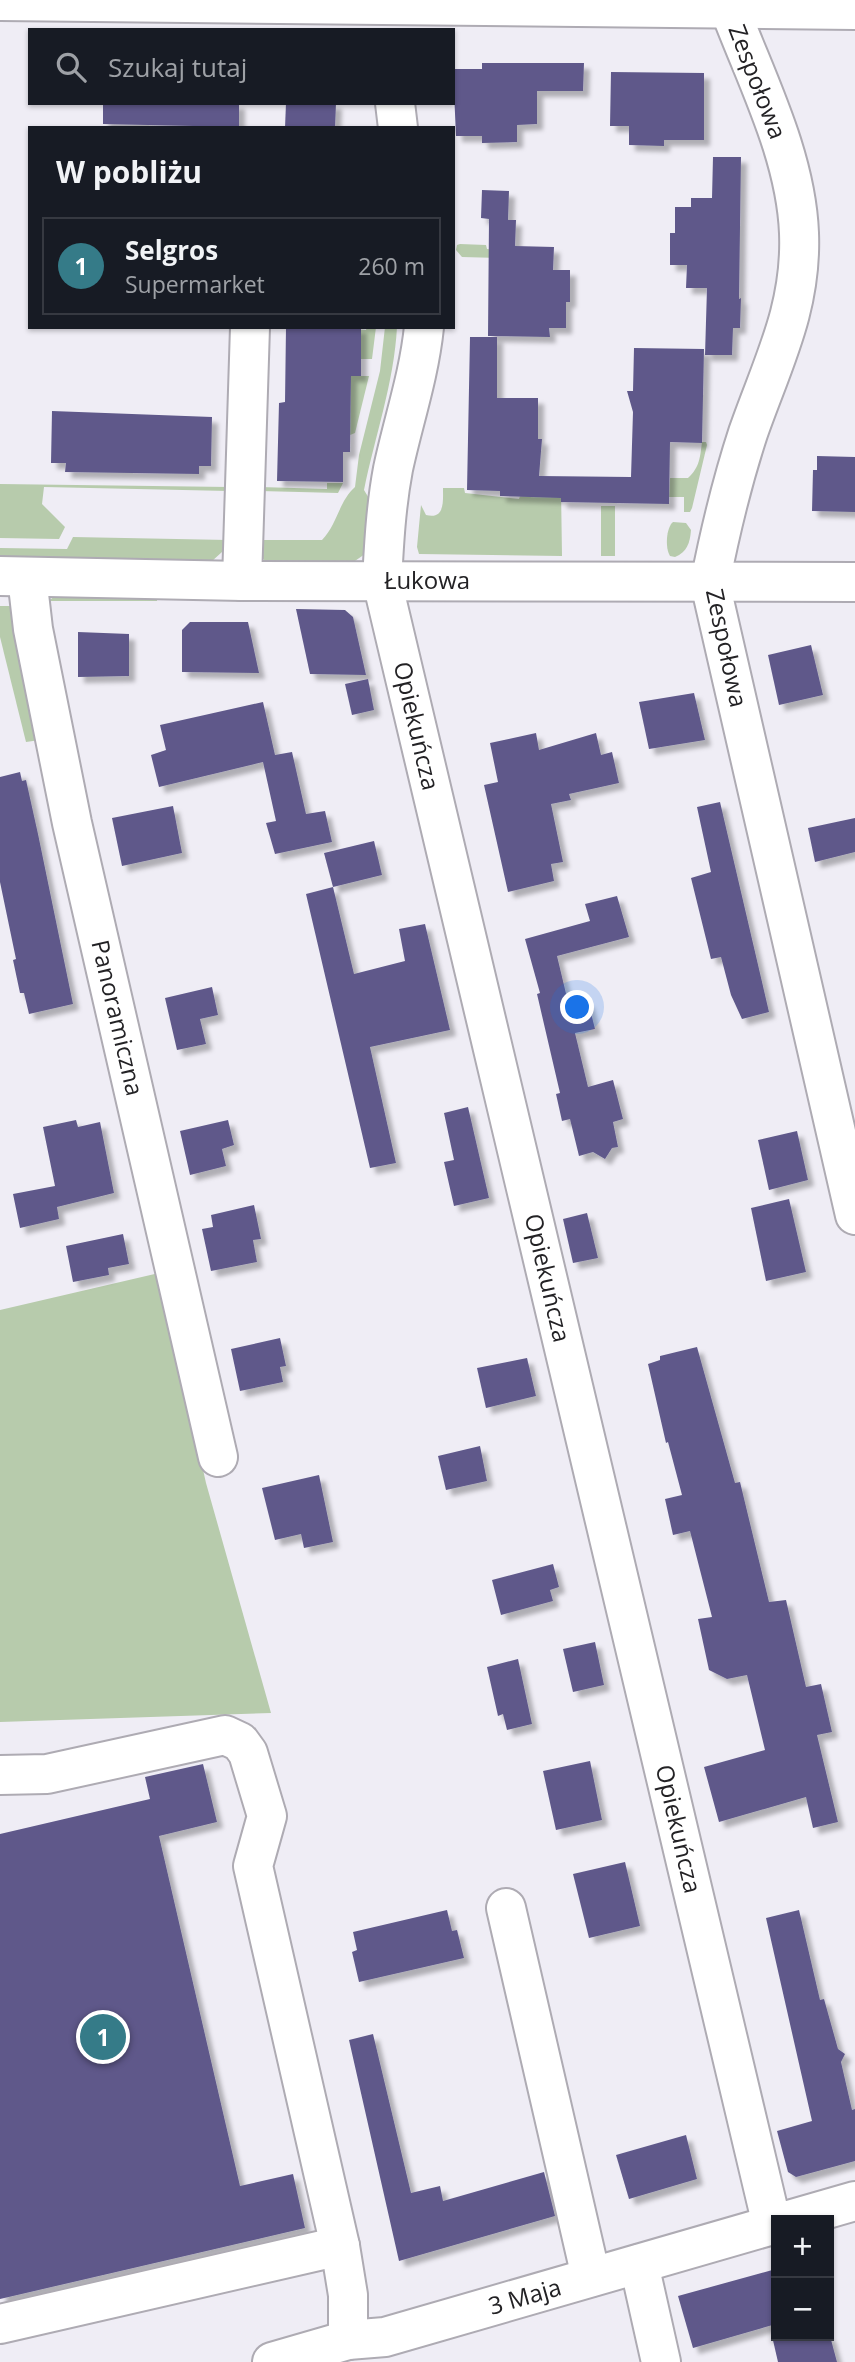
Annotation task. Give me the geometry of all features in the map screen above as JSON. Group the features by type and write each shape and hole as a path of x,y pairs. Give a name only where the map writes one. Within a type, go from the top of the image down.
{"street":[{"path":"0,1 392,18 730,10 855,10"},
{"name":"Zespołowa","path":"730,10 782,147 791,181 799,231 799,271 792,312 748,435 722,522 710,583 855,1215"},
{"path":"395,105 398,126"},
{"path":"242,581 250,329"},
{"name":"Opiekuńcza","path":"424,329 387,506 382,581 777,2215"},
{"name":"Łukowa","path":"14,576 242,581 855,582"},
{"name":"Panoramiczna","path":"14,576 31,619 72,823 218,1457"},
{"path":"0,1775 47,1774 225,1735 240,1742 248,1753 267,1816 253,1866 340,2246 348,2295 348,2340"},
{"path":"506,1908 591,2277"},
{"name":"3 Maja","path":"807,2215 855,2201"},
{"name":"3 Maja","path":"272,2362 348,2340 385,2337 771,2225"},
{"path":"0,2324 340,2246"},
{"path":"639,2264 661,2362"}],"green space":[{"path":"460,244 486,245 487,249 499,250 499,258 462,257 456,250"},
{"path":"352,329 376,329 372,359 352,359"},
{"path":"385,329 397,329 388,389 364,490 373,505 365,554 352,563 266,562 251,540 322,540 327,534 345,499 355,487 359,455 380,371"},
{"path":"351,376 369,376 355,433 350,435"},
{"path":"702,442 707,445 692,508 690,512 684,512 684,497 669,497 670,478 688,478 692,474 699,462"},
{"path":"327,483 343,483 338,493 260,491 260,487 327,489"},
{"path":"0,484 229,487 229,491 44,487 42,504 65,527 59,539 0,538"},
{"path":"443,488 464,488 465,493 519,499 520,496 561,489 562,556 419,554 417,547 421,505 426,515 437,515 442,508"},
{"path":"601,506 615,506 615,556 601,556"},
{"path":"673,522 686,523 691,530 687,546 675,557 670,556 667,543"},
{"path":"73,537 228,540 222,552 212,561 0,559 0,548 67,549"},
{"path":"157,592 157,601 48,601 57,595"},
{"path":"0,606 17,606 40,740 26,742 0,637"},
{"path":"159,1273 206,1483 271,1713 0,1722 0,1310"}],"building":[{"path":"482,63 584,63 583,91 537,91 537,124 517,125 517,142 482,143 482,136 456,136 455,105 455,69 482,69"},
{"path":"611,72 704,73 704,140 664,140 664,146 629,145 629,126 610,126"},
{"path":"103,105 239,105 239,126 103,124"},
{"path":"286,105 336,105 335,126 285,126"},
{"path":"713,157 741,157 740,328 733,328 732,355 705,355 707,288 686,288 687,265 670,265 670,233 675,233 675,207 691,207 691,198 712,198"},
{"path":"482,190 509,191 508,220 516,220 515,246 554,247 553,270 570,270 570,302 566,302 566,328 549,328 550,337 488,336 489,219 481,218"},
{"path":"286,329 361,329 361,376 351,376 350,452 343,452 343,482 277,481 279,403 285,402"},
{"path":"470,337 497,337 497,398 538,398 538,439 542,439 539,476 631,477 633,412 627,391 633,391 634,348 704,349 702,443 670,442 669,504 561,502 561,498 500,496 500,491 467,490"},
{"path":"52,411 212,417 211,466 199,466 199,474 65,472 66,463 51,463"},
{"path":"817,456 855,457 855,512 812,511 813,470 817,470"},
{"path":"296,609 345,610 353,617 366,675 310,674"},
{"path":"190,622 248,622 259,673 182,672 182,630"},
{"path":"78,632 129,634 129,676 78,677"},
{"path":"811,645 823,695 779,705 768,655"},
{"path":"368,679 374,710 352,715 345,684"},
{"path":"694,693 705,740 649,749 639,702"},
{"path":"263,702 275,755 292,752 306,814 325,811 332,842 275,854 266,823 276,821 263,762 159,787 151,755 166,750 160,725"},
{"path":"536,733 539,750 596,733 601,755 612,752 619,783 569,794 571,800 551,804 563,862 551,864 554,881 508,892 484,785 498,782 490,743"},
{"path":"20,772 22,781 26,780 73,1004 29,1014 24,993 20,993 0,882 0,777"},
{"path":"720,802 769,1012 742,1019 731,995 721,957 711,959 691,878 711,872 697,807"},
{"path":"173,806 182,853 122,866 112,818"},
{"path":"855,818 855,852 815,862 808,828"},
{"path":"374,841 382,875 333,887 324,853"},
{"path":"333,887 354,974 405,961 399,929 425,924 450,1030 370,1047 396,1163 370,1168 306,894"},
{"path":"617,896 629,937 557,956 569,1006 588,1001 595,1029 575,1033 588,1087 613,1080 623,1119 613,1122 618,1147 612,1148 605,1159 593,1152 579,1156 570,1119 562,1121 556,1094 560,1093 537,994 540,993 525,939 590,921 585,904"},
{"path":"212,987 218,1015 200,1019 206,1044 177,1050 165,998"},
{"path":"468,1107 489,1198 454,1206 444,1162 454,1160 444,1113"},
{"path":"76,1120 78,1127 100,1122 114,1193 57,1207 59,1219 20,1228 13,1194 55,1186 43,1127"},
{"path":"228,1120 234,1145 222,1149 226,1166 190,1175 180,1131"},
{"path":"797,1131 808,1180 769,1190 758,1140"},
{"path":"789,1199 806,1272 766,1281 751,1208"},
{"path":"254,1205 261,1239 253,1240 257,1262 211,1271 202,1229 213,1227 211,1215"},
{"path":"587,1213 598,1258 573,1263 563,1219"},
{"path":"123,1234 129,1264 108,1268 109,1275 73,1282 66,1246"},
{"path":"280,1338 286,1366 280,1367 283,1382 240,1391 231,1349"},
{"path":"697,1347 735,1483 740,1482 769,1602 786,1600 806,1687 821,1684 832,1732 817,1735 838,1822 813,1828 806,1797 719,1822 704,1767 765,1750 747,1675 727,1679 709,1670 698,1619 712,1617 690,1531 673,1535 665,1499 682,1495 668,1442 666,1443 648,1364 660,1360 660,1356"},
{"path":"527,1358 536,1396 486,1408 477,1368"},
{"path":"480,1446 487,1481 446,1490 438,1456"},
{"path":"319,1475 333,1542 304,1548 301,1534 275,1540 262,1488"},
{"path":"553,1564 559,1587 550,1590 553,1601 501,1615 492,1580"},
{"path":"595,1642 604,1685 573,1692 563,1649"},
{"path":"518,1659 532,1724 507,1730 503,1714 498,1716 487,1667"},
{"path":"590,1761 602,1820 556,1830 543,1771"},
{"path":"203,1764 217,1822 159,1836 240,2186 293,2174 305,2228 0,2299 0,1834 150,1799 145,1777"},
{"path":"625,1862 640,1926 589,1938 573,1874"},
{"path":"447,1910 452,1931 457,1930 464,1958 359,1982 352,1952 357,1950 353,1932"},
{"path":"799,1910 820,2000 824,1999 838,2049 845,2054 841,2062 852,2110 855,2109 855,2161 796,2177 788,2172 777,2131 812,2121 766,1918"},
{"path":"373,2034 411,2193 440,2186 443,2201 544,2172 555,2216 399,2261 349,2040"},
{"path":"686,2135 697,2179 629,2199 616,2155"},
{"path":"771,2270 771,2325 693,2348 678,2296"},
{"path":"773,2341 831,2341 837,2362 778,2362"}],"place":[{"name":"Selgros","path":"103,2037"}]}
